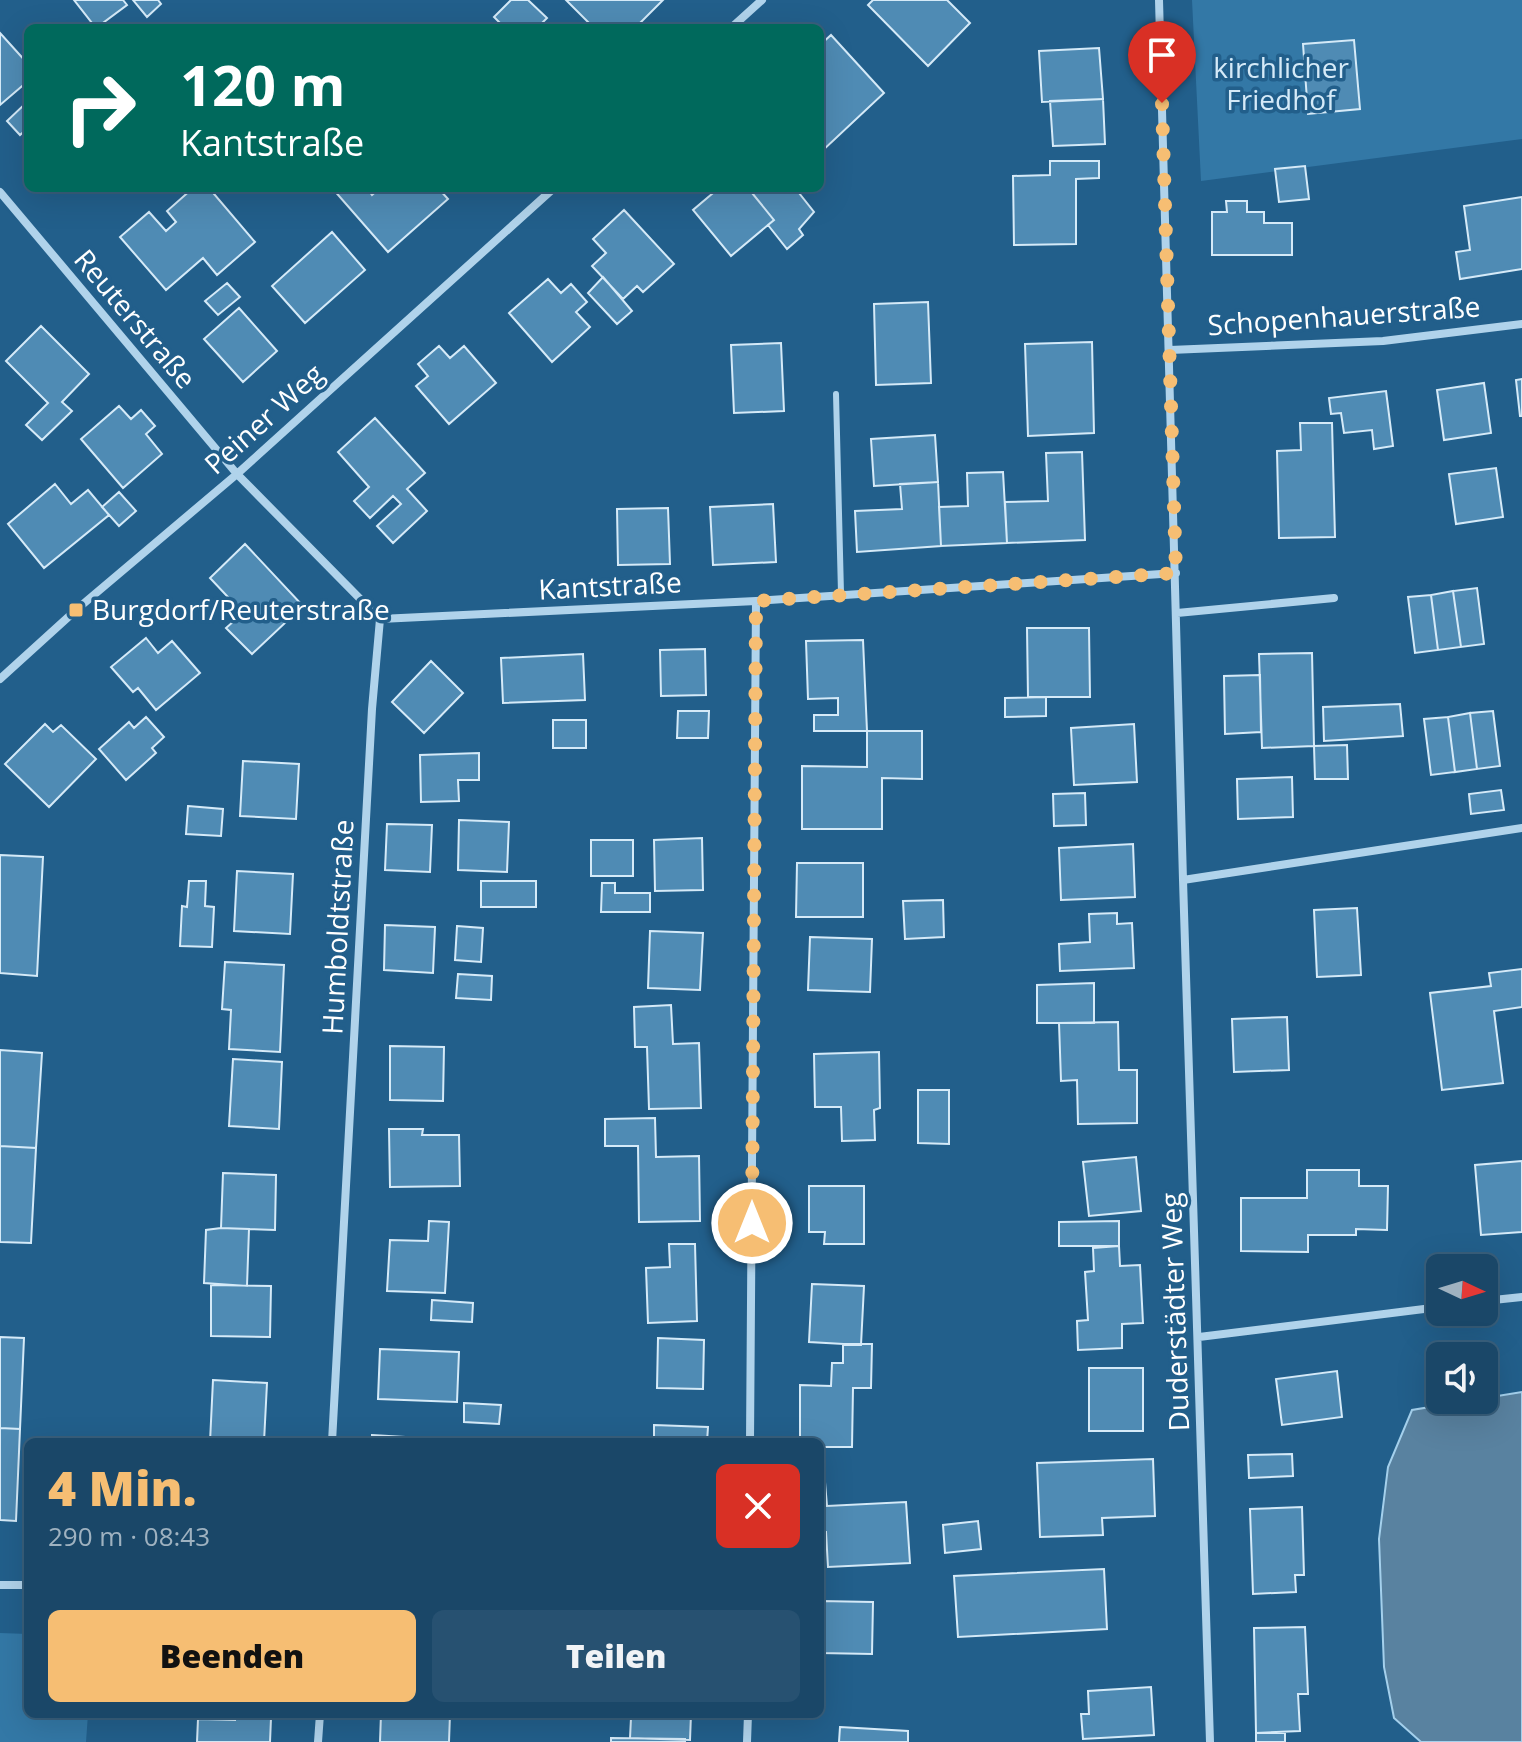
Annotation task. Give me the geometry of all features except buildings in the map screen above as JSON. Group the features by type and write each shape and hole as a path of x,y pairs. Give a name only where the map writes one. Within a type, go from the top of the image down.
{"street":[{"path":"735,24 762,0"},
{"name":"Duderstädter Weg","path":"1159,0 1210,1742"},
{"name":"Reuterstraße","path":"0,192 237,474"},
{"name":"Peiner Weg","path":"0,679 76,610 237,474 550,192"},
{"name":"Schopenhauerstraße","path":"1170,350 1383,341 1522,324"},
{"path":"237,474 380,619"},
{"name":"Kantstraße","path":"380,619 756,601 1176,573"},
{"path":"1177,613 1334,598"},
{"path":"750,1438 756,601"},
{"name":"Humboldtstraße","path":"332,1438 372,709 380,619"},
{"path":"1183,880 1522,828"},
{"path":"1498,1300 1522,1297"},
{"path":"1199,1337 1426,1309"},
{"path":"0,1585 24,1585"},
{"path":"318,1742 320,1718"},
{"path":"747,1742 748,1718"}],"lane":[{"path":"836,394 841,593"}],"green space":[{"name":"kirchlicher Friedhof","path":"1192,0 1522,0 1522,139 1201,181"},
{"path":"0,1633 24,1634 24,1718 88,1718 86,1742 0,1742"}],"shaded area":[{"path":"1522,1392 1522,1742 1421,1742 1394,1718 1384,1667 1379,1539 1388,1467 1412,1410 1426,1408 1426,1414 1498,1414 1498,1396"}],"place":[{"name":"Burgdorf/Reuterstraße","path":"76,610"}],"route":[{"path":"752,1223 756,601 1176,573 1162,103"}]}
